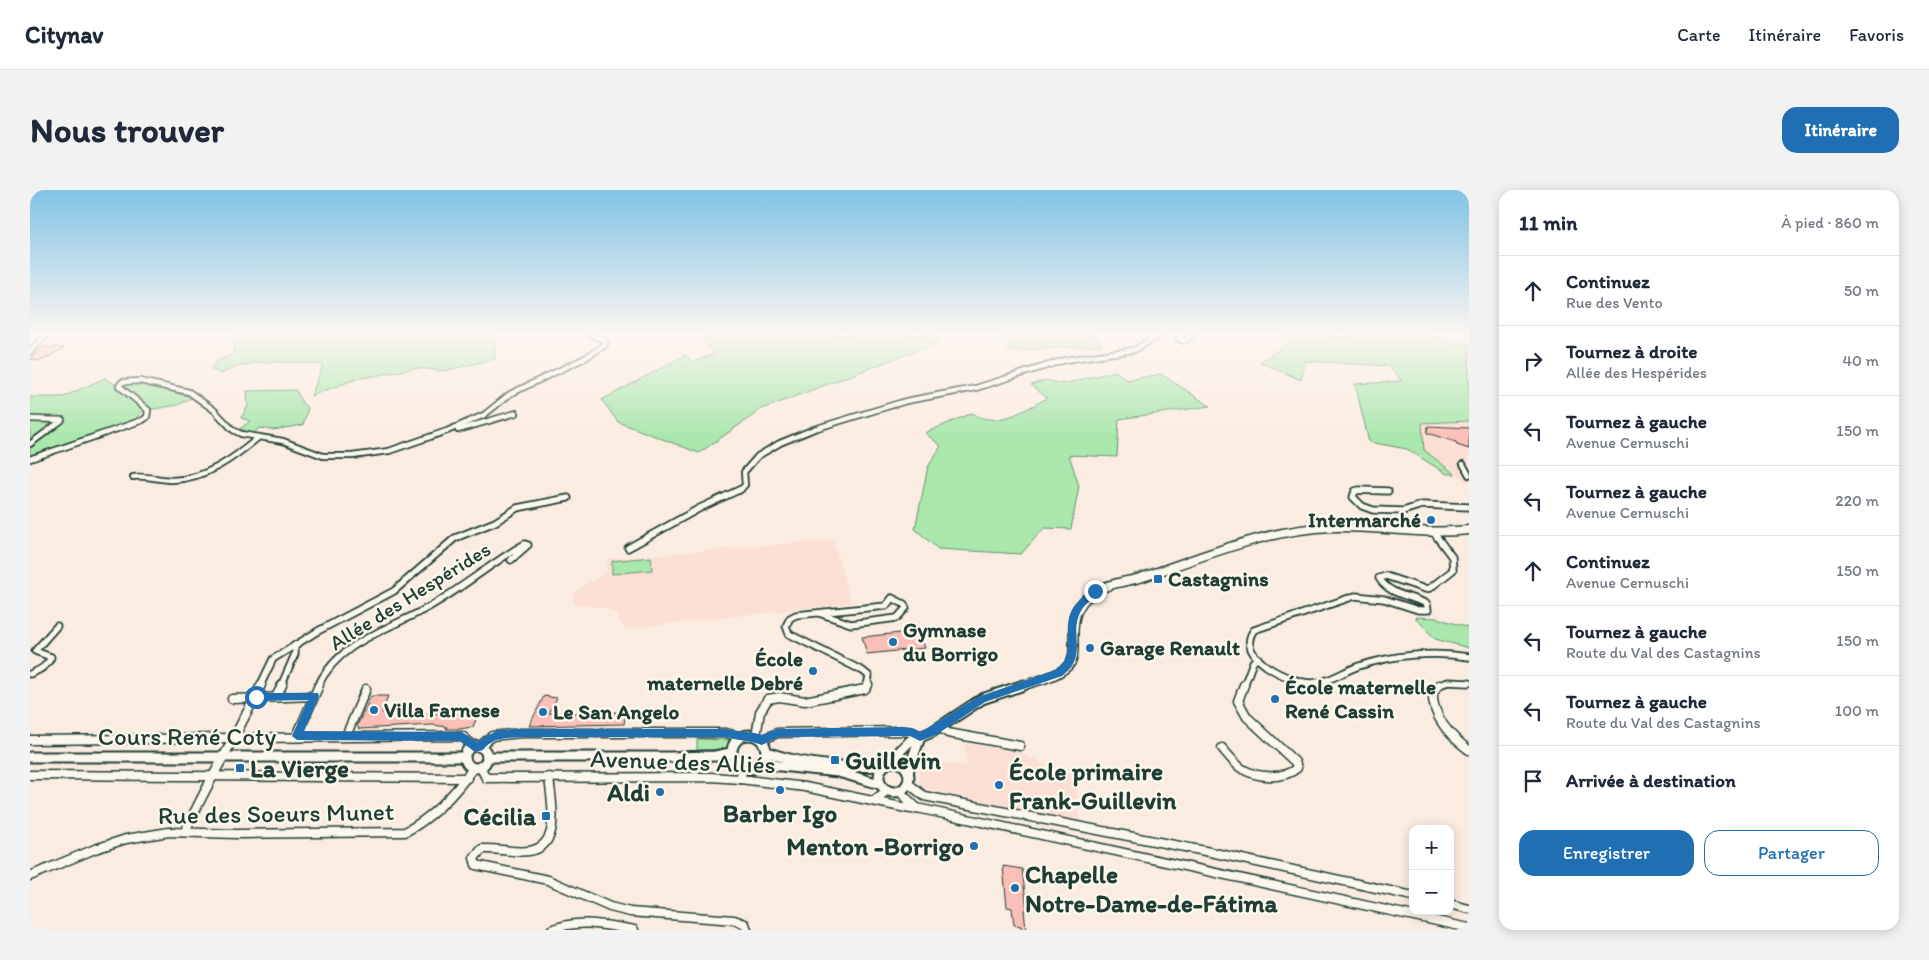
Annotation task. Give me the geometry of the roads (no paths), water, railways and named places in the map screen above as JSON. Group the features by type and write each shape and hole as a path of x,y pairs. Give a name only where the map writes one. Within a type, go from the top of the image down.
{"street":[{"path":"30,459 147,417 148,410 119,386 122,382 133,380 189,392 214,410 233,430 288,443 323,456 333,457 389,451 447,431 484,415 510,394 563,369"},
{"path":"628,548 700,508 739,491 745,485 746,468 758,456 780,443 814,429 906,401 976,388 1038,369"},
{"path":"447,431 516,413"},
{"path":"30,420 51,418 62,420 62,422 30,444"},
{"path":"133,477 139,475 171,480 196,475 233,459 259,437"},
{"path":"1463,464 1469,475"},
{"path":"1388,492 1359,490 1355,491 1353,497 1362,506 1373,510 1403,511 1422,505 1469,507"},
{"path":"185,832 210,780 224,757 226,749 256,697 273,659 318,631 394,591 455,538 495,522 517,508 568,498"},
{"path":"884,787 878,776 885,764 910,741 936,729 987,697 1058,673 1065,668 1072,659 1076,610 1087,597 1105,587 1140,578 1245,542 1315,528 1434,533 1469,530"},
{"path":"1434,533 1452,558 1453,570 1430,588 1425,589 1386,576 1379,578 1383,585 1421,600 1427,604 1428,610 1418,610 1374,597 1345,598 1254,630 1250,634 1249,640 1253,652 1258,658 1282,677 1304,683 1331,680 1359,667 1389,661 1438,654 1469,657"},
{"name":"Allée des Hespérides","path":"297,736 326,673 339,657 395,623 432,606 496,560 525,544 528,545 510,560"},
{"path":"819,613 851,624 897,618 906,608 905,604 900,600 892,598 886,606 796,615 786,622 786,629 796,638 863,671 869,676 868,685 865,689 805,701 779,697 768,699 760,712 759,738 767,752 791,760 862,767 885,764 902,765 908,772"},
{"path":"30,674 51,661 51,657 35,651 57,626"},
{"path":"276,697 295,654 296,645"},
{"path":"1222,748 1240,768 1251,772 1285,774 1297,768 1295,762 1247,717 1238,701 1253,662 1258,658"},
{"path":"1469,682 1443,683 1437,686 1434,693 1434,707 1439,719 1447,731 1469,750"},
{"path":"346,736 366,689"},
{"path":"232,698 314,696"},
{"path":"936,729 948,733 1020,746"},
{"path":"731,753 715,756 670,757 487,757 477,767 465,763 464,757 492,736 521,733 726,733 741,737 759,738 772,734 786,733 912,732 920,737"},
{"path":"30,740 235,736 462,736 477,747 485,749 487,757"},
{"path":"741,737 736,741 731,753 735,762 743,767 749,768 761,764 838,772 899,791 917,808"},
{"path":"920,737 908,772 909,784 924,796 1216,854 1409,895"},
{"path":"761,764 767,752"},
{"name":"Cours René Coty","path":"30,757 464,757"},
{"name":"Avenue des Alliés","path":"477,767 486,778 740,779 786,784 917,808 1469,928"},
{"name":"Rue des Soeurs Munet","path":"30,876 95,849 126,839 169,832 237,834 405,832 422,823 460,787 477,767"},
{"path":"740,779 743,767"},
{"path":"30,775 210,780 336,776 466,778"},
{"path":"548,777 552,829 546,843 530,851 482,849 474,858 476,865 548,880 610,907 630,912 734,920 744,924 747,930"},
{"path":"899,791 909,784"},
{"path":"873,801 884,787"},
{"path":"1454,905 1469,909"},
{"path":"552,930 563,924 578,922 634,930"}],"place":[{"name":"Intermarché","path":"1431,520"},
{"name":"Castagnins","path":"1158,579"},
{"name":"Gymnase du Borrigo","path":"893,642"},
{"name":"Garage Renault","path":"1090,648"},
{"name":"École maternelle Debré","path":"813,671"},
{"name":"École maternelle René Cassin","path":"1275,699"},
{"name":"Villa Farnese","path":"374,710"},
{"name":"Le San Angelo","path":"543,712"},
{"name":"Guillevin","path":"835,760"},
{"name":"La Vierge","path":"240,768"},
{"name":"École primaire Frank-Guillevin","path":"999,785"},
{"name":"Barber Igo","path":"780,790"},
{"name":"Aldi","path":"660,792"},
{"name":"Cécilia","path":"546,816"},
{"name":"Menton -Borrigo","path":"974,846"},
{"name":"Chapelle Notre-Dame-de-Fátima","path":"1015,888"}]}
